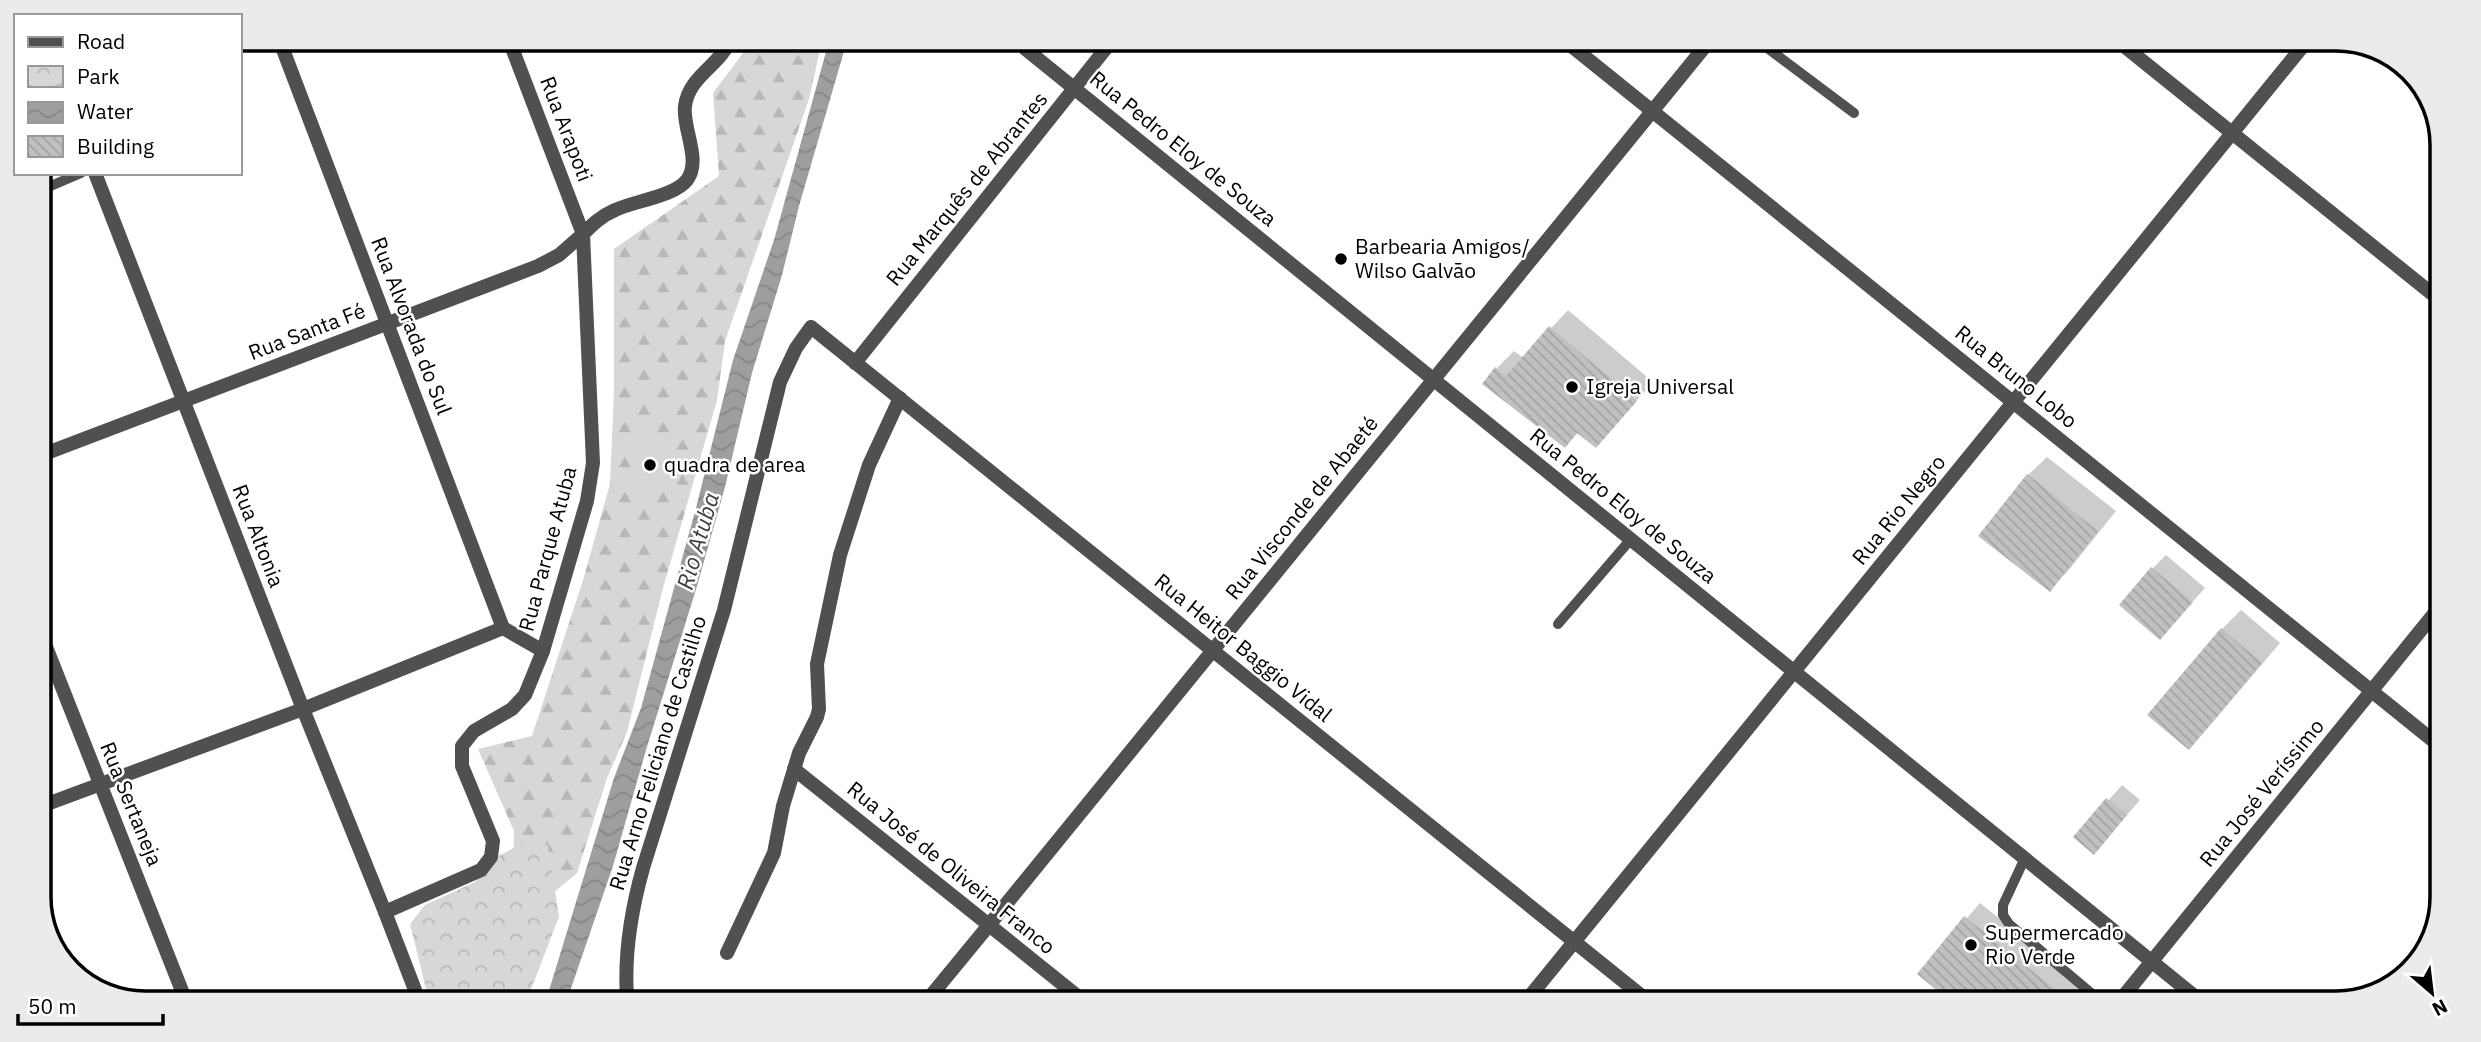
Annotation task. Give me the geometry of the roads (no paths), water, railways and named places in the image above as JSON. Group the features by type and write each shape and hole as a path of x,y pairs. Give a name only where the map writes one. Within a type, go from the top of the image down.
{"street":[{"name":"Rua Alvorada do Sul","path":"284,51 503,628"},
{"name":"Rua Arapoti","path":"513,51 583,234"},
{"path":"583,234 613,211 675,189 687,179 692,165 684,108 689,90 723,51"},
{"name":"Rua Pedro Eloy de Souza","path":"1028,51 2188,991"},
{"name":"Rua Marquês de Abrantes","path":"855,363 1104,51"},
{"name":"Rua Bruno Lobo","path":"1578,51 2430,738"},
{"name":"Rua Visconde de Abaeté","path":"935,991 1701,51"},
{"path":"2130,51 2430,292"},
{"name":"Rua Rio Negro","path":"1534,991 2299,51"},
{"name":"Rua Altonia","path":"96,175 303,709 385,912"},
{"name":"Rua Santa Fé","path":"51,451 538,266 559,255 583,234"},
{"name":"Rua Parque Atuba","path":"385,912 481,870 491,857 493,841 462,766 462,746 474,731 512,709 525,695 542,651 587,501 593,463 583,234"},
{"name":"Rua Heitor Baggio Vidal","path":"811,327 1635,991"},
{"name":"Rua Arno Feliciano de Castilho","path":"626,991 626,952 636,894 724,610 779,382 791,357 811,327"},
{"path":"727,953 774,853 781,813 794,769 819,709 817,664 834,581 851,516 869,465 900,398"},
{"name":"Rua José Veríssimo","path":"2128,991 2430,619"},
{"path":"51,802 303,709 503,628 542,651"},
{"name":"Rua Sertaneja","path":"51,659 182,991"},
{"name":"Rua José de Oliveira Franco","path":"794,769 1072,991"},
{"path":"385,912 415,991"}],"lane":[{"path":"1771,51 1854,113"},
{"path":"51,186 76,175"},
{"path":"1558,624 1631,539"},
{"path":"2025,858 2003,905 2003,915 2009,924 2089,991"}],"water":[{"name":"Rio Atuba","path":"826,51 844,51 752,373 725,487 697,586 613,866 570,991 549,991 614,778 641,708 733,360 774,240"}],"place":[{"name":"Barbearia Amigos/ Wilso Galvão","path":"1341,259"},
{"name":"Igreja Universal","path":"1572,387"},
{"name":"quadra de area","path":"650,465"},
{"name":"Supermercado Rio Verde","path":"1971,945"}]}
